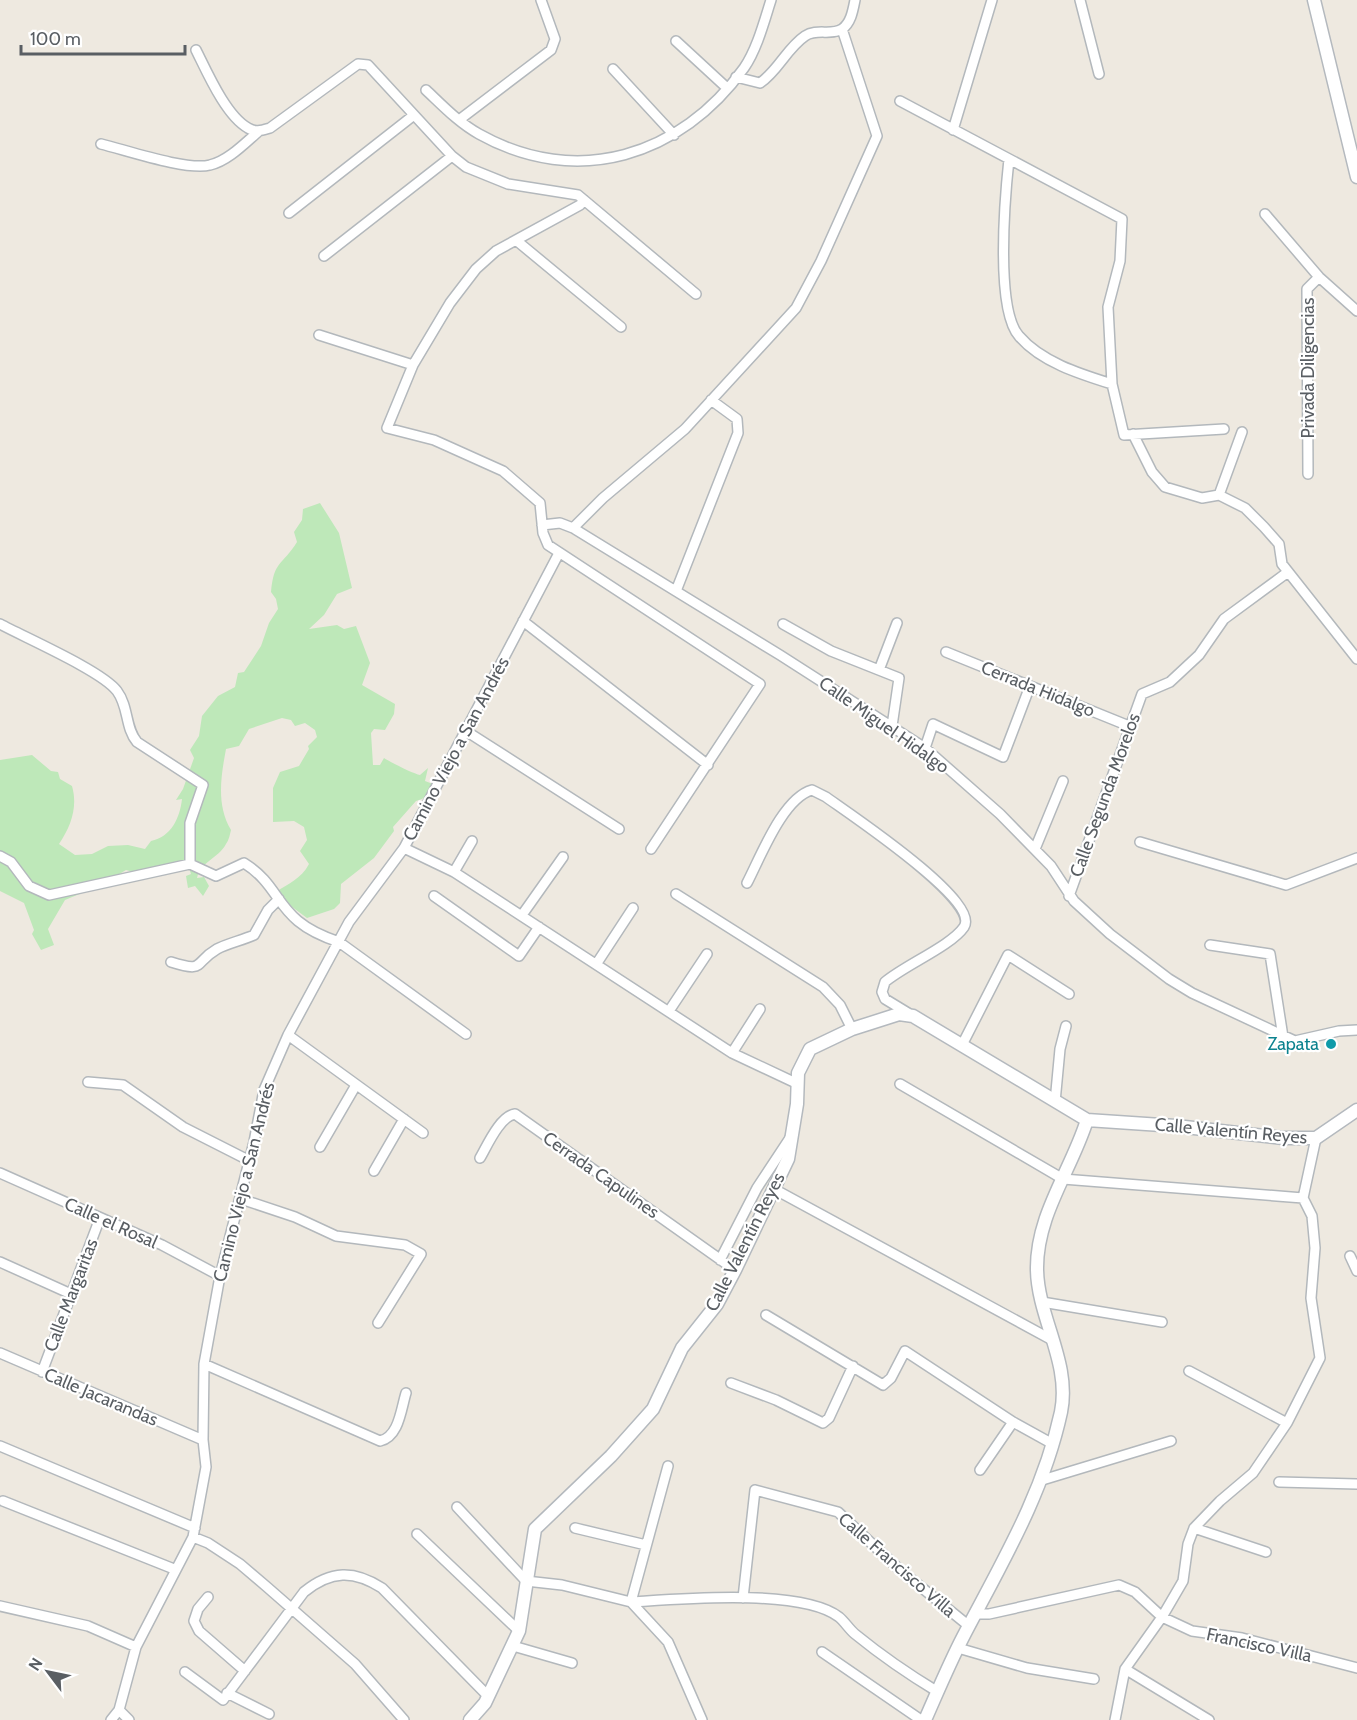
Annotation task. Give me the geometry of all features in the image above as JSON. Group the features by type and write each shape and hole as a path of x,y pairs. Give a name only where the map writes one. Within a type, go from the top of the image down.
{"street":[{"path":"459,120 551,51 555,39 541,0"},
{"path":"426,90 477,133 504,146 545,156 571,159 627,156 674,135 694,122 727,88 745,66 771,0"},
{"path":"736,77 760,83 806,36 823,30 833,32 842,29 852,16 855,0"},
{"path":"953,130 992,0"},
{"path":"1080,0 1099,74"},
{"path":"1314,0 1357,177"},
{"path":"542,525 560,523 573,528 603,498 685,429 796,308 821,261 877,136 842,29"},
{"path":"676,41 727,88"},
{"path":"196,50 234,116 249,129 259,131"},
{"path":"101,144 191,166 210,165 237,150 259,131 270,128 358,64 368,65 452,156 466,167 508,184 578,195 696,294"},
{"path":"613,69 674,135"},
{"path":"900,101 1122,219 1120,261 1108,307 1112,384 1129,435 1152,472 1165,487 1202,498 1219,495 1245,508 1279,544 1282,564 1357,658"},
{"path":"289,213 414,115"},
{"path":"324,256 452,156"},
{"path":"1009,159 1004,264 1005,289 1011,324 1018,335 1033,349 1062,365 1112,384"},
{"path":"584,200 580,205 496,251 476,269 450,303 413,365 387,428 434,440 503,471 540,503 542,525 548,545 760,684 651,849"},
{"name":"Privada Diligencias","path":"1265,214 1319,277 1307,289 1308,474"},
{"path":"517,241 621,327"},
{"path":"1319,277 1357,311"},
{"path":"319,335 413,365"},
{"path":"676,591 708,503 738,433 737,419 711,400"},
{"path":"1129,435 1224,429"},
{"path":"1219,495 1242,432"},
{"name":"Calle Miguel Hidalgo","path":"573,528 925,748 988,802 1035,849 1051,866 1069,896 1110,934 1169,979 1295,1041 1308,1040 1340,1031 1357,1030"},
{"name":"Camino Viejo a San Andrés","path":"111,1720 119,1710 136,1647 194,1532 206,1467 203,1440 204,1364 220,1276 241,1199 264,1089 288,1035 349,922 404,848 559,553"},
{"name":"Calle Segunda Morelos","path":"1069,896 1142,694 1170,682 1199,656 1224,619 1288,572"},
{"path":"523,621 708,765"},
{"path":"879,670 897,623"},
{"path":"0,624 105,679 123,702 131,735 137,742 203,785 190,823 190,864"},
{"path":"783,624 831,651 899,678 892,726"},
{"name":"Cerrada Hidalgo","path":"946,652 1129,726"},
{"path":"925,748 933,724 1003,757 1030,686"},
{"path":"466,731 619,828"},
{"path":"1035,849 1063,781"},
{"path":"747,883 787,809 800,794 812,790 826,797 933,877 962,907 966,916 965,926 955,936 885,982 882,992 885,999 913,1016"},
{"path":"454,872 472,841"},
{"path":"1140,842 1286,885 1357,858"},
{"path":"404,848 454,872 732,1053 798,1084"},
{"path":"0,856 11,862 29,886 49,895 190,864 216,876 244,863 260,873 297,921 319,935 339,942 466,1034"},
{"path":"522,915 564,857"},
{"path":"676,894 823,987 840,1005 852,1029"},
{"path":"434,896 519,956 539,927"},
{"path":"171,962 190,968 203,963 218,949 254,935 268,910 279,899"},
{"path":"597,963 633,908"},
{"path":"1210,945 1270,954 1283,1037"},
{"path":"669,1011 707,954"},
{"path":"962,1045 1008,955 1069,994"},
{"path":"732,1053 760,1009"},
{"name":"Calle Valentín Reyes","path":"470,1720 488,1696 519,1631 535,1529 611,1456 653,1409 682,1348 717,1304 735,1270 788,1159 794,1131 798,1073 810,1050 852,1029 899,1014 913,1016 1087,1120 1176,1126 1283,1138 1316,1138 1357,1110"},
{"path":"1055,1102 1058,1059 1066,1026"},
{"path":"288,1035 423,1133"},
{"path":"88,1082 123,1085 183,1127 249,1161"},
{"path":"900,1084 1063,1179 1303,1198"},
{"path":"320,1148 356,1085"},
{"name":"Cerrada Capulines","path":"480,1158 504,1120 515,1114 735,1270"},
{"path":"374,1171 404,1119"},
{"path":"822,1652 923,1720 969,1626 1014,1546 1052,1443 1060,1413 1063,1386 1054,1341 1042,1302 1037,1273 1037,1248 1043,1225 1087,1120"},
{"path":"720,1260 757,1188 794,1131"},
{"path":"1115,1720 1125,1669 1162,1617 1183,1581 1188,1544 1194,1528 1220,1501 1253,1473 1287,1423 1320,1358 1311,1298 1315,1248 1312,1216 1303,1198 1316,1138"},
{"name":"Calle el Rosal","path":"0,1173 162,1245 220,1276"},
{"path":"774,1189 1054,1341"},
{"path":"241,1199 295,1217 336,1236 405,1245 421,1254 378,1323"},
{"name":"Calle Margaritas","path":"42,1372 100,1218"},
{"path":"1350,1256 1357,1271"},
{"path":"0,1262 71,1294"},
{"path":"1042,1302 1162,1323"},
{"path":"766,1315 879,1383 887,1384 905,1351 1013,1422 1052,1443"},
{"name":"Calle Jacarandas","path":"0,1353 203,1440"},
{"path":"204,1364 380,1441 393,1434 406,1393"},
{"path":"731,1383 776,1400 823,1423 829,1418 853,1366"},
{"path":"1189,1371 1287,1423"},
{"path":"980,1470 1013,1422"},
{"path":"1039,1481 1171,1441"},
{"path":"0,1446 194,1532 208,1544 240,1564 355,1664 404,1720"},
{"path":"631,1602 668,1466"},
{"path":"1279,1482 1357,1484"},
{"name":"Calle Francisco Villa","path":"743,1598 755,1490 838,1512 900,1570 969,1626"},
{"path":"3,1501 174,1569"},
{"path":"458,1507 526,1581 562,1586 631,1602 743,1598 816,1606 839,1617 852,1631 899,1669 938,1692"},
{"path":"574,1528 646,1545"},
{"path":"1194,1528 1266,1552"},
{"path":"417,1534 519,1631"},
{"path":"185,1672 223,1700 304,1592 318,1580 339,1575 365,1577 382,1588 488,1696"},
{"name":"Calle Francisco Villa","path":"976,1614 988,1614 1119,1585 1135,1592 1162,1617"},
{"path":"208,1596 194,1621 199,1631 245,1671"},
{"path":"631,1602 668,1642 702,1720"},
{"path":"0,1606 88,1626 136,1647"},
{"name":"Francisco Villa","path":"1162,1617 1192,1631 1242,1638 1357,1668"},
{"path":"513,1646 572,1663"},
{"path":"958,1648 1028,1668 1094,1679"},
{"path":"1125,1669 1209,1720"},
{"path":"227,1693 269,1714"},
{"path":"119,1710 129,1720"}],"green space":[{"path":"320,503 339,533 352,588 337,594 324,615 309,629 337,625 344,629 356,626 370,663 362,685 395,704 394,714 385,730 374,729 371,733 373,765 380,765 384,758 420,775 428,768 425,781 438,786 416,801 393,827 394,831 374,858 341,884 340,903 334,909 307,918 280,898 276,892 298,877 309,864 300,851 307,840 304,827 294,821 273,822 273,788 280,772 299,766 309,749 308,746 317,737 315,730 305,723 295,726 291,720 282,718 249,729 239,746 226,749 221,790 223,811 231,830 223,849 199,872 197,878 204,877 209,886 203,896 195,886 188,888 186,876 191,874 189,868 137,873 126,870 101,885 65,900 48,929 54,945 41,950 32,934 34,930 24,903 0,891 0,760 32,755 51,771 58,772 60,779 72,786 74,809 67,830 59,844 75,855 92,854 108,846 128,845 145,849 151,841 169,831 177,820 182,799 176,800 183,789 194,758 190,750 199,736 202,716 218,696 235,687 238,673 244,672 261,646 269,623 278,609 276,599 271,592 274,574 297,542 294,532 302,520 303,509"}],"place":[{"name":"Zapata","path":"1331,1044"}]}
